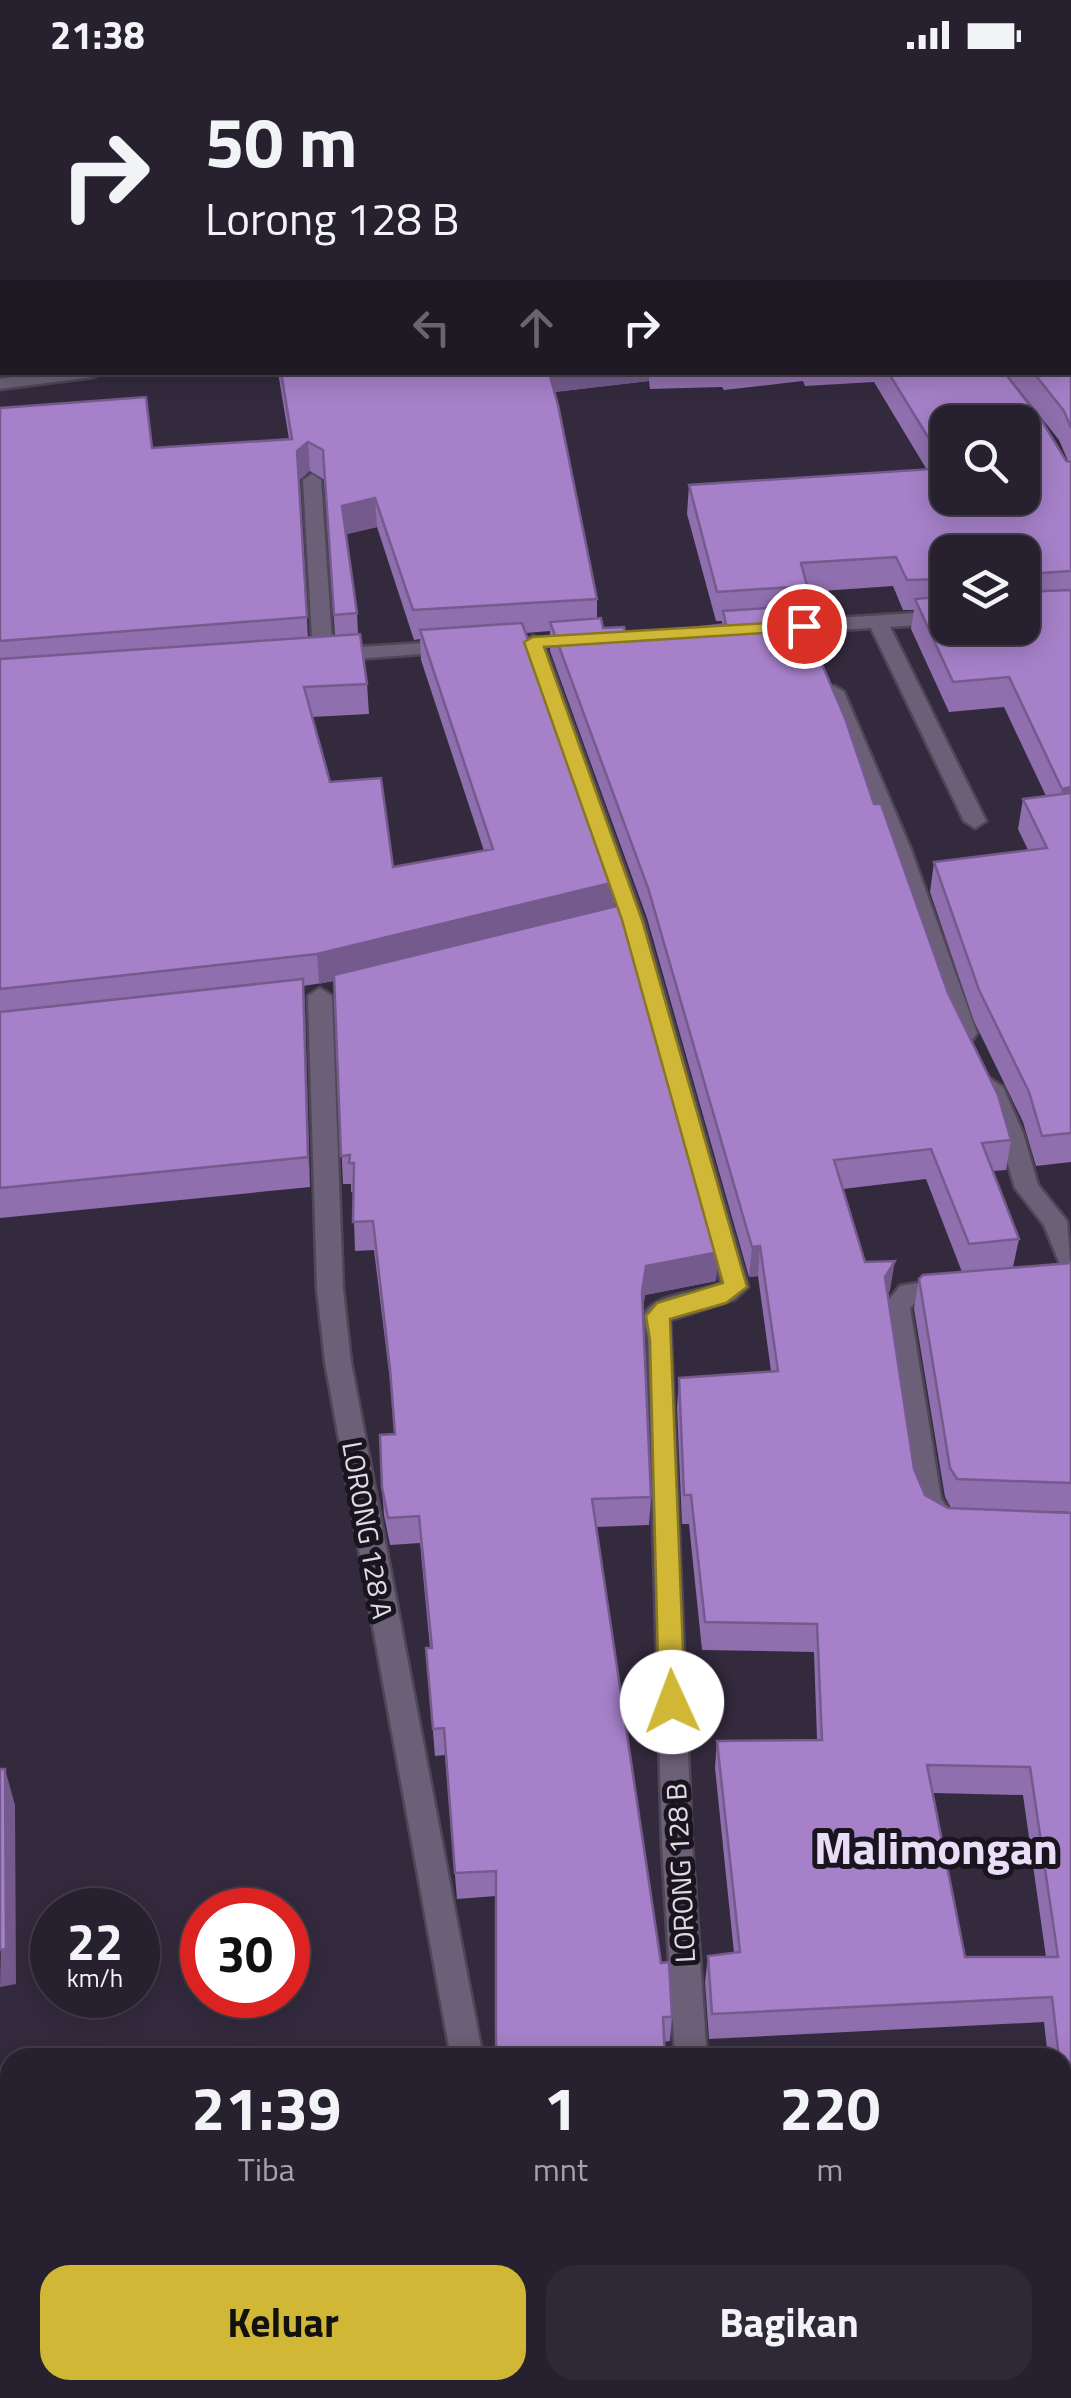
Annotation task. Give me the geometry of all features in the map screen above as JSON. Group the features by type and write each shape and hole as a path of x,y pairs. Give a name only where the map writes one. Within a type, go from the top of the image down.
{"street":[{"path":"0,384 70,375"},
{"path":"312,480 313,656 476,646"},
{"path":"746,630 808,634 930,618"},
{"path":"878,622 975,820"},
{"name":"LORONG 128 B","path":"533,642 735,1287 718,1296 665,1310 658,1316 662,1340 676,1846 689,2048"},
{"path":"826,675 899,847 959,1022 1011,1132 1027,1188 1053,1218 1068,1272"},
{"name":"LORONG 128 A","path":"319,996 330,1289 338,1362 464,2048"},
{"path":"962,1523 944,1523 934,1515 926,1498 896,1306 910,1293 971,1286"}],"building":[{"path":"281,375 550,375 597,599 413,610 375,498 342,506 357,613 334,615 323,450 308,442 297,451 307,617 0,641 0,408 146,397 152,448 292,439"},
{"path":"890,375 1006,375 1030,405 930,405 930,440"},
{"path":"1035,375 1071,375 1071,428 1064,411"},
{"path":"1040,418 1066,461 1071,462 1071,571 1040,573 1040,535 930,535 930,579 907,580 896,557 801,563 807,586 717,592 689,485 930,469 930,515 1040,515"},
{"path":"1071,590 1071,787 1062,789 1009,677 953,682 936,645 1040,645 1040,591"},
{"path":"930,598 930,632 915,599"},
{"path":"797,606 845,718 874,804 881,804 948,993 998,1095 1011,1140 982,1143 1019,1239 969,1244 931,1149 834,1160 865,1262 895,1261 885,1277 914,1469 925,1495 948,1508 1071,1513 1071,2048 1058,2048 1052,1997 712,2014 708,1956 740,1952 717,1741 822,1740 817,1624 705,1622 691,1495 684,1495 679,1378 778,1371 760,1246 752,1247 648,888 550,622 601,618 603,628 624,627 626,636 726,624 723,611","holes":["927,1765 1030,1767 1058,1957 965,1957"]},
{"path":"522,623 615,882 317,954 0,989 0,659 360,634 367,684 304,687 330,782 381,778 393,867 493,849 420,630"},
{"path":"1071,793 1071,1133 1042,1136 1029,1092 979,990 934,862 1047,848 1023,799"},
{"path":"621,905 719,1252 646,1266 642,1292 651,1497 592,1499 661,1963 669,1962 672,2017 663,2017 665,2048 496,2048 496,1871 455,1873 444,1728 433,1729 426,1648 432,1648 419,1516 388,1518 382,1487 380,1435 395,1434 390,1369 373,1221 353,1222 354,1163 349,1163 350,1155 341,1156 334,975"},
{"path":"303,979 308,1157 0,1188 0,1012"},
{"path":"1071,1263 1071,1483 957,1479 950,1468 919,1279 923,1275"},
{"path":"0,1769 5,1769 6,1949 0,1950"}],"district":[{"name":"Malimongan","path":"936,1847"}],"route":[{"path":"672,1702 662,1340 658,1316 665,1310 718,1296 735,1287 632,920 533,642 804,626"}]}
